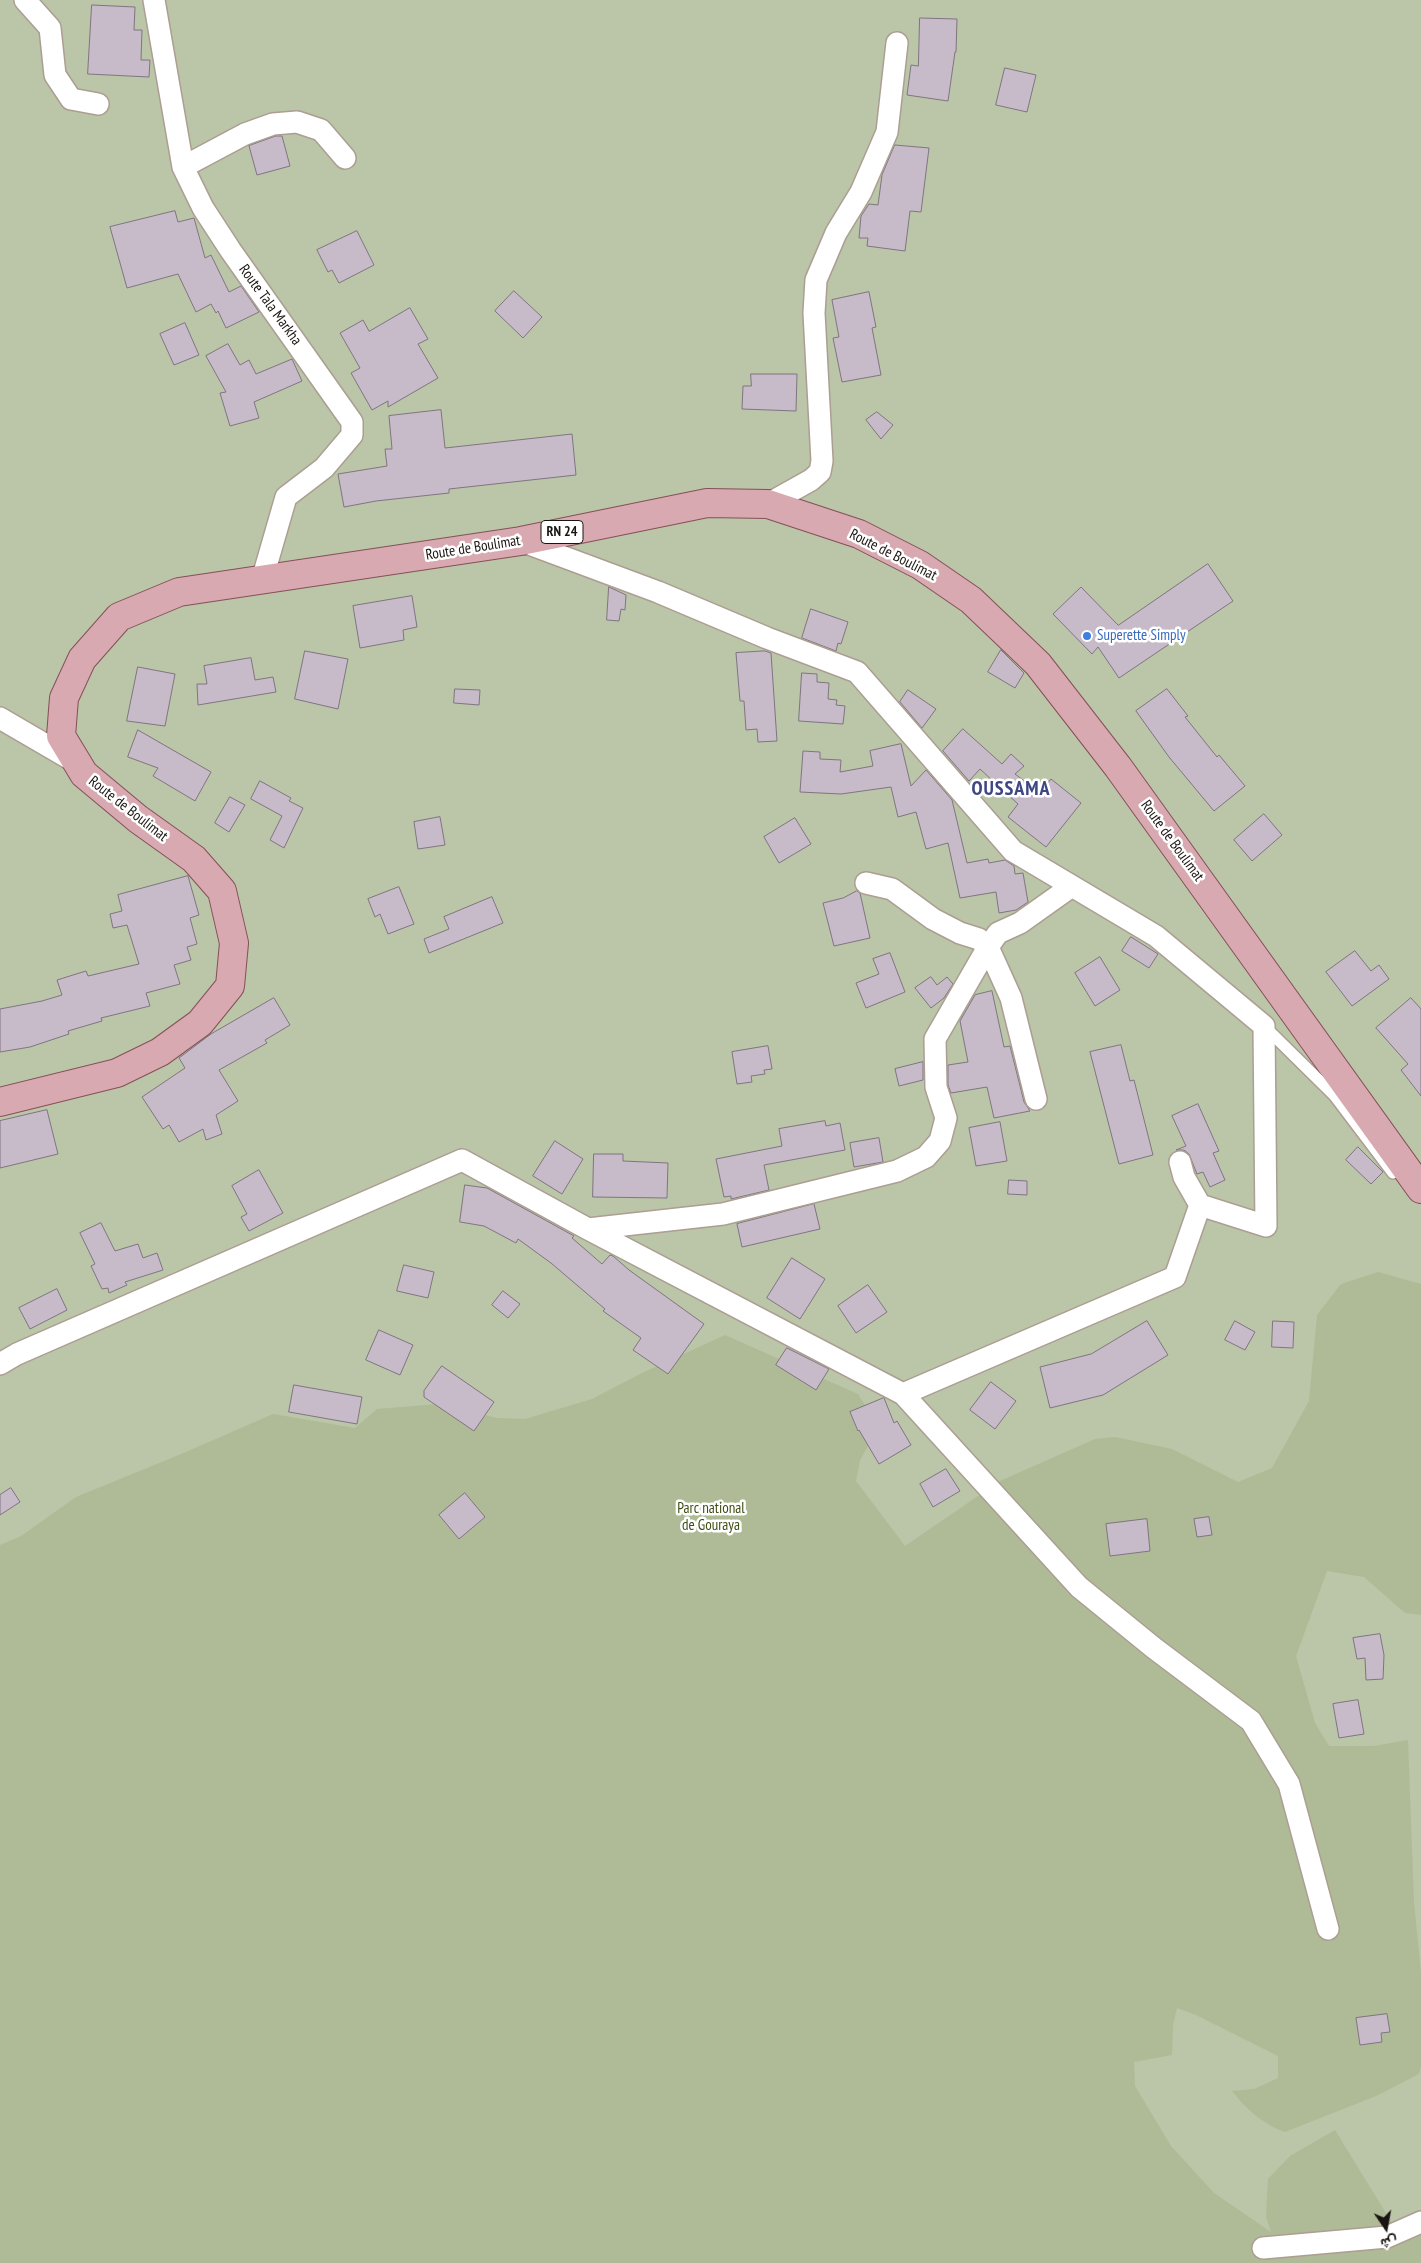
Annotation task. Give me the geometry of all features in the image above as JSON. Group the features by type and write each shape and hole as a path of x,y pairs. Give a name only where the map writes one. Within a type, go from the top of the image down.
{"main road":[{"name":"Route de Boulimat","path":"0,1102 117,1073 151,1056 200,1022 230,986 234,943 222,891 194,859 138,819 90,780 84,774 61,736 64,698 82,659 119,616 179,592 521,541 707,503 768,504 858,534 920,565 970,600 1038,664 1118,766 1413,1192"}],"street":[{"path":"25,0 50,28 55,75 71,99 98,104"},
{"name":"Route Tala Markha","path":"154,0 183,167 203,208 222,237 352,422 352,435 324,468 286,498 262,580"},
{"path":"768,504 811,480 820,472 822,461 814,313 816,280 836,233 861,192 887,132 897,43"},
{"path":"183,167 245,134 274,124 297,122 321,130 345,158"},
{"path":"521,541 658,592 767,638 858,672 1013,851 1156,936 1264,1026 1266,1226 1200,1205 1184,1177 1180,1162"},
{"path":"0,718 77,763"},
{"path":"866,883 892,889 933,919 960,933 979,938 988,947 1011,998 1036,1099"},
{"path":"588,1229 723,1214 897,1171 926,1157 940,1141 946,1118 936,1087 935,1040 988,947 998,933 1020,923 1072,886"},
{"path":"0,1364 17,1354 462,1160 588,1229 903,1394 1079,1587 1154,1648 1252,1721 1289,1784 1328,1929"},
{"path":"903,1394 1175,1278 1200,1205"},
{"path":"1263,2248 1388,2237 1421,2222"}],"lane":[{"path":"1264,1026 1334,1095 1413,1192"}],"green space":[{"name":"Parc national de Gouraya","path":"0,0 1421,0 1421,2263 0,2263"},
{"path":"1378,1272 1421,1284 1421,1615 1405,1613 1364,1577 1327,1571 1296,1656 1315,1723 1329,1746 1374,1746 1408,1740 1414,1902 1421,1973 1421,2067 1419,2074 1376,2096 1285,2132 1256,2116 1232,2091 1254,2089 1278,2078 1278,2056 1196,2015 1177,2008 1173,2025 1172,2055 1134,2062 1135,2086 1171,2146 1214,2193 1271,2232 1266,2217 1268,2179 1290,2156 1335,2130 1392,2223 1421,2211 1421,2263 0,2263 0,1545 21,1536 76,1497 273,1414 355,1428 377,1409 437,1404 497,1418 525,1419 592,1399 640,1374 725,1335 858,1394 879,1427 860,1460 856,1481 905,1546 1000,1481 1095,1439 1115,1437 1172,1449 1238,1482 1272,1468 1309,1401 1317,1315 1341,1284"}],"building":[{"path":"92,5 135,7 134,30 142,30 141,60 150,60 149,77 88,74"},
{"path":"920,18 957,19 956,52 948,101 907,95 911,65 918,66"},
{"path":"1005,68 1036,75 1027,112 996,105"},
{"path":"276,136 282,136 290,166 257,175 249,146"},
{"path":"895,145 929,148 921,212 910,211 905,251 867,246 868,238 859,238 861,216 869,204 878,205 882,175"},
{"path":"175,211 178,222 194,218 205,258 211,255 229,292 241,286 259,312 226,328 218,311 216,313 211,304 196,312 178,274 127,288 110,227"},
{"path":"357,231 374,265 339,283 332,270 328,272 317,250"},
{"path":"514,291 542,317 523,338 495,311"},
{"path":"869,292 876,327 872,328 881,375 842,382 833,338 839,337 832,300"},
{"path":"410,308 428,339 418,344 438,378 388,407 388,401 372,410 351,373 360,368 340,333 363,320 369,331"},
{"path":"185,323 199,355 174,365 160,334"},
{"path":"228,344 240,365 249,360 256,374 292,359 302,381 254,402 259,418 230,426 220,393 226,392 206,356"},
{"path":"751,374 797,374 796,411 742,409 743,386 751,386"},
{"path":"441,410 445,448 572,434 576,475 449,489 449,493 376,501 344,507 338,474 387,466 385,449 392,449 389,416"},
{"path":"877,412 893,425 881,439 866,420"},
{"path":"1208,564 1233,601 1119,678 1098,647 1092,654 1053,614 1081,587 1118,625"},
{"path":"609,587 626,595 625,610 621,609 619,621 607,620"},
{"path":"412,596 417,627 403,630 404,640 360,648 353,606"},
{"path":"811,609 848,622 841,644 838,643 836,651 802,638"},
{"path":"1001,650 1024,673 1015,688 988,672"},
{"path":"305,651 348,659 338,709 295,699"},
{"path":"765,651 771,653 777,741 758,742 757,729 746,730 744,701 740,701 736,653"},
{"path":"251,658 255,680 273,677 276,692 198,705 197,684 207,684 204,666"},
{"path":"138,667 175,674 165,726 127,721"},
{"path":"802,673 817,674 817,682 829,683 828,699 837,700 836,705 845,706 843,724 799,721"},
{"path":"455,689 480,690 479,705 454,703"},
{"path":"1167,689 1188,716 1185,717 1217,757 1219,755 1245,786 1214,811 1169,757 1136,711"},
{"path":"908,690 936,709 922,728 900,702"},
{"path":"963,729 1002,764 1011,754 1024,766 1015,774 1040,793 1051,779 1081,803 1046,847 1008,817 1018,804 980,769 969,781 943,751"},
{"path":"138,730 211,772 195,801 153,776 158,768 128,757"},
{"path":"901,744 911,786 926,770 952,800 967,863 988,859 989,863 1005,860 1014,866 1015,874 1023,873 1028,902 1016,910 999,913 996,892 960,898 948,843 926,849 916,812 898,817 891,787 841,794 800,792 803,751 820,752 820,759 841,760 840,772 873,766 870,751"},
{"path":"260,781 291,798 289,801 303,808 284,848 270,840 282,816 251,799"},
{"path":"230,797 245,805 229,832 215,823"},
{"path":"1264,814 1282,835 1252,861 1234,840"},
{"path":"440,817 445,845 418,849 414,822"},
{"path":"795,818 811,844 779,863 764,837"},
{"path":"188,876 199,915 190,918 197,944 187,947 191,960 174,965 180,984 146,993 150,1006 101,1018 102,1021 68,1031 69,1034 30,1047 0,1052 0,1009 62,995 57,980 86,971 88,976 139,964 127,925 113,928 110,914 122,911 118,895"},
{"path":"399,887 414,924 388,934 380,914 375,917 368,899"},
{"path":"857,891 860,893 870,938 834,946 823,903 843,898"},
{"path":"492,897 503,923 429,953 424,939 449,929 444,917"},
{"path":"1131,937 1158,954 1149,968 1122,951"},
{"path":"1355,951 1371,971 1379,965 1389,979 1352,1006 1326,972"},
{"path":"890,953 905,992 866,1008 856,983 879,974 873,959"},
{"path":"1100,957 1120,990 1095,1006 1075,973"},
{"path":"931,977 937,985 947,977 953,984 944,998 931,1008 915,988"},
{"path":"992,991 1004,1047 1010,1046 1024,1102 1030,1111 994,1118 987,1087 951,1093 948,1085 948,1065 968,1062 960,1021 975,995"},
{"path":"274,998 290,1025 265,1040 267,1043 219,1070 238,1101 216,1115 222,1134 206,1140 203,1129 179,1142 169,1125 163,1129 142,1097 185,1068 179,1058 211,1034"},
{"path":"1411,998 1421,1009 1421,1096 1401,1070 1408,1064 1376,1028"},
{"path":"1121,1045 1130,1081 1134,1080 1153,1155 1119,1164 1090,1052"},
{"path":"768,1046 772,1069 764,1070 765,1074 751,1076 752,1082 737,1084 732,1052"},
{"path":"923,1062 923,1080 899,1086 895,1069"},
{"path":"1198,1104 1219,1151 1213,1153 1225,1180 1210,1187 1203,1172 1197,1174 1189,1154 1184,1150 1176,1150 1186,1146 1172,1116"},
{"path":"47,1110 58,1154 0,1168 0,1121"},
{"path":"825,1121 826,1126 840,1123 845,1150 764,1165 769,1190 731,1199 731,1196 724,1197 716,1159 782,1146 779,1129"},
{"path":"1000,1122 1007,1161 976,1166 969,1128"},
{"path":"879,1138 883,1162 854,1167 850,1143"},
{"path":"555,1141 583,1159 562,1194 533,1176"},
{"path":"1358,1147 1383,1172 1371,1184 1346,1160"},
{"path":"594,1154 623,1154 623,1161 668,1163 667,1198 593,1197"},
{"path":"259,1170 283,1213 249,1231 241,1217 247,1214 232,1186"},
{"path":"1009,1180 1027,1181 1027,1195 1008,1194"},
{"path":"465,1185 487,1188 574,1236 572,1238 602,1264 610,1255 613,1256 629,1270 704,1324 668,1374 633,1350 641,1338 603,1311 605,1309 551,1263 518,1239 516,1243 484,1226 460,1222"},
{"path":"814,1204 820,1229 742,1247 737,1224"},
{"path":"101,1223 115,1251 138,1244 143,1258 157,1253 163,1270 125,1282 127,1285 109,1293 108,1288 102,1289 91,1266 95,1264 80,1233"},
{"path":"792,1258 825,1279 800,1319 767,1298"},
{"path":"404,1265 434,1272 428,1298 397,1291"},
{"path":"868,1285 887,1312 856,1333 838,1306"},
{"path":"57,1289 67,1310 30,1329 19,1308"},
{"path":"503,1291 520,1304 508,1318 492,1305"},
{"path":"1147,1321 1168,1355 1103,1395 1050,1408 1040,1367 1091,1354"},
{"path":"1235,1321 1255,1332 1245,1350 1225,1340"},
{"path":"1273,1321 1294,1322 1293,1348 1272,1347"},
{"path":"379,1330 413,1345 400,1375 366,1360"},
{"path":"787,1348 829,1369 816,1390 776,1365"},
{"path":"442,1366 494,1402 474,1431 424,1397 424,1391"},
{"path":"991,1382 1016,1401 995,1429 970,1410"},
{"path":"294,1385 362,1397 357,1424 289,1412"},
{"path":"884,1398 894,1423 897,1421 911,1445 879,1464 858,1431 850,1412"},
{"path":"946,1469 960,1491 933,1507 920,1484"},
{"path":"11,1488 20,1502 0,1515 0,1495"},
{"path":"465,1493 485,1517 459,1539 439,1515"},
{"path":"1209,1517 1212,1535 1197,1537 1194,1519"},
{"path":"1147,1519 1150,1551 1110,1556 1106,1524"},
{"path":"1380,1634 1384,1655 1383,1679 1366,1680 1365,1658 1357,1659 1353,1638"},
{"path":"1358,1700 1364,1734 1339,1738 1333,1704"},
{"path":"1387,2014 1390,2032 1381,2033 1382,2042 1360,2045 1356,2018"}],"place":[{"name":"Superette Simply","path":"1087,636"}],"district":[{"name":"OUSSAMA","path":"1011,789"}]}
